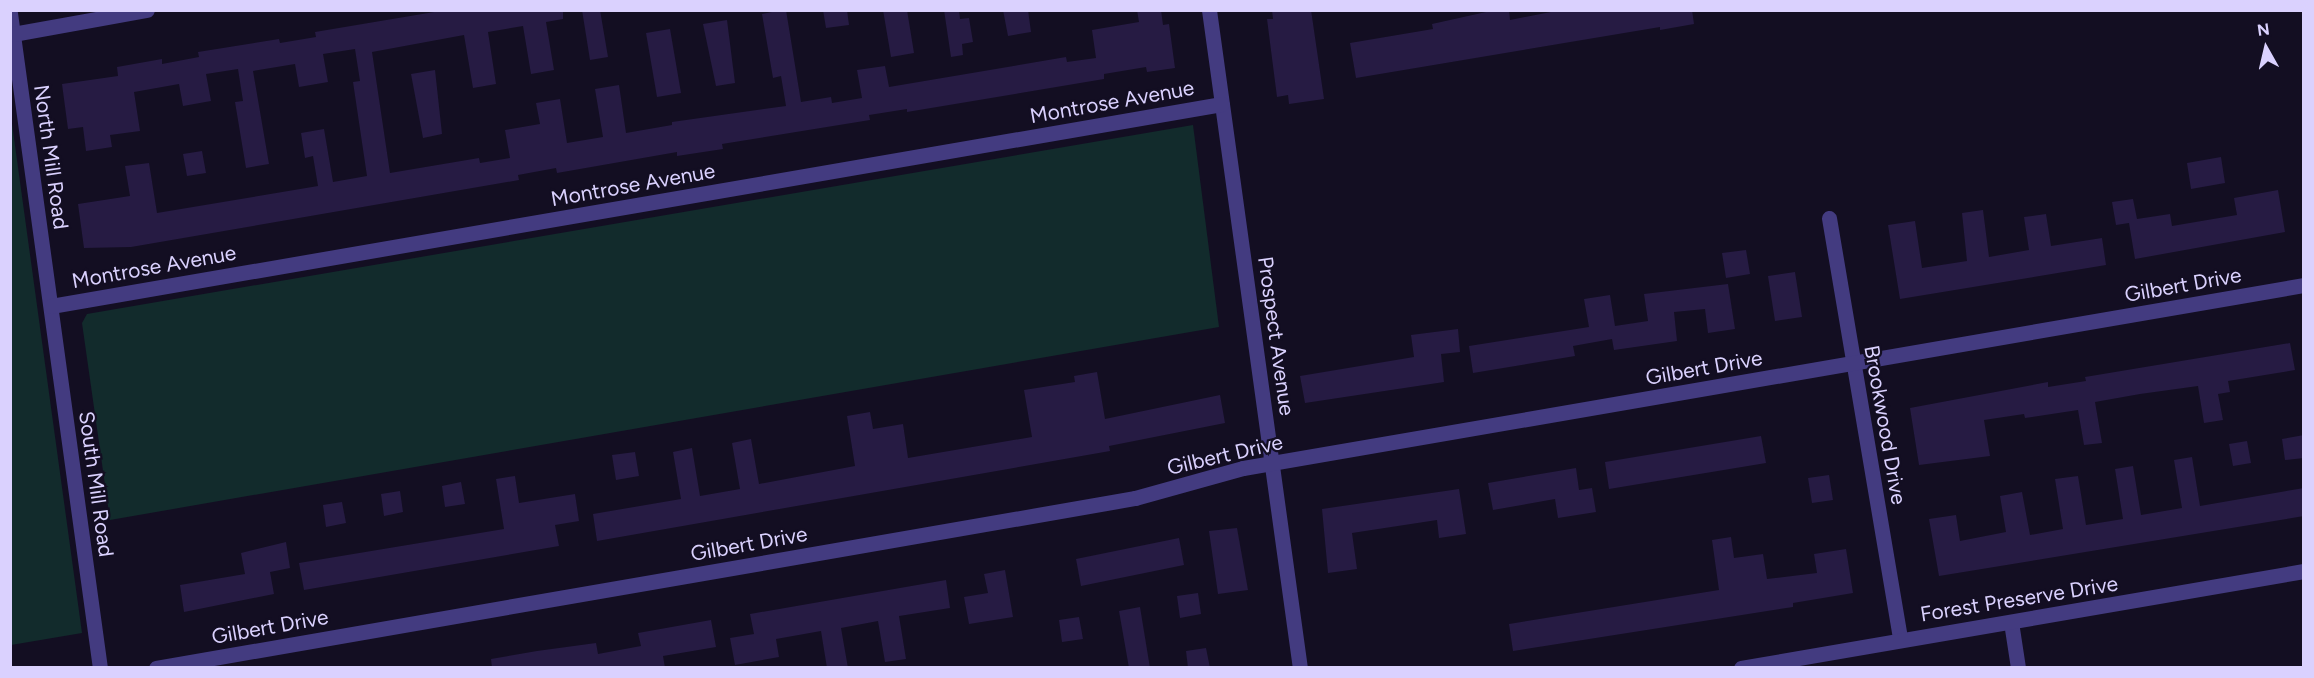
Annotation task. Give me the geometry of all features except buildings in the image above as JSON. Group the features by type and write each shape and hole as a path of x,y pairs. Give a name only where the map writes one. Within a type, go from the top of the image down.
{"street":[{"path":"13,34 147,10"},
{"name":"Prospect Avenue","path":"1209,10 1300,668"},
{"name":"North Mill Road","path":"10,13 51,306"},
{"name":"Montrose Avenue","path":"51,306 1222,105"},
{"name":"Brookwood Drive","path":"1829,218 1900,640"},
{"name":"Gilbert Drive","path":"156,668 1136,498 1242,468 2304,285"},
{"name":"South Mill Road","path":"51,306 100,668"},
{"name":"Forest Preserve Drive","path":"1741,668 2304,572"},
{"path":"2011,622 2018,668"}],"green space":[{"path":"10,109 82,633 11,645 10,645"},
{"path":"1193,125 1219,327 110,520 82,323 87,314"}]}
